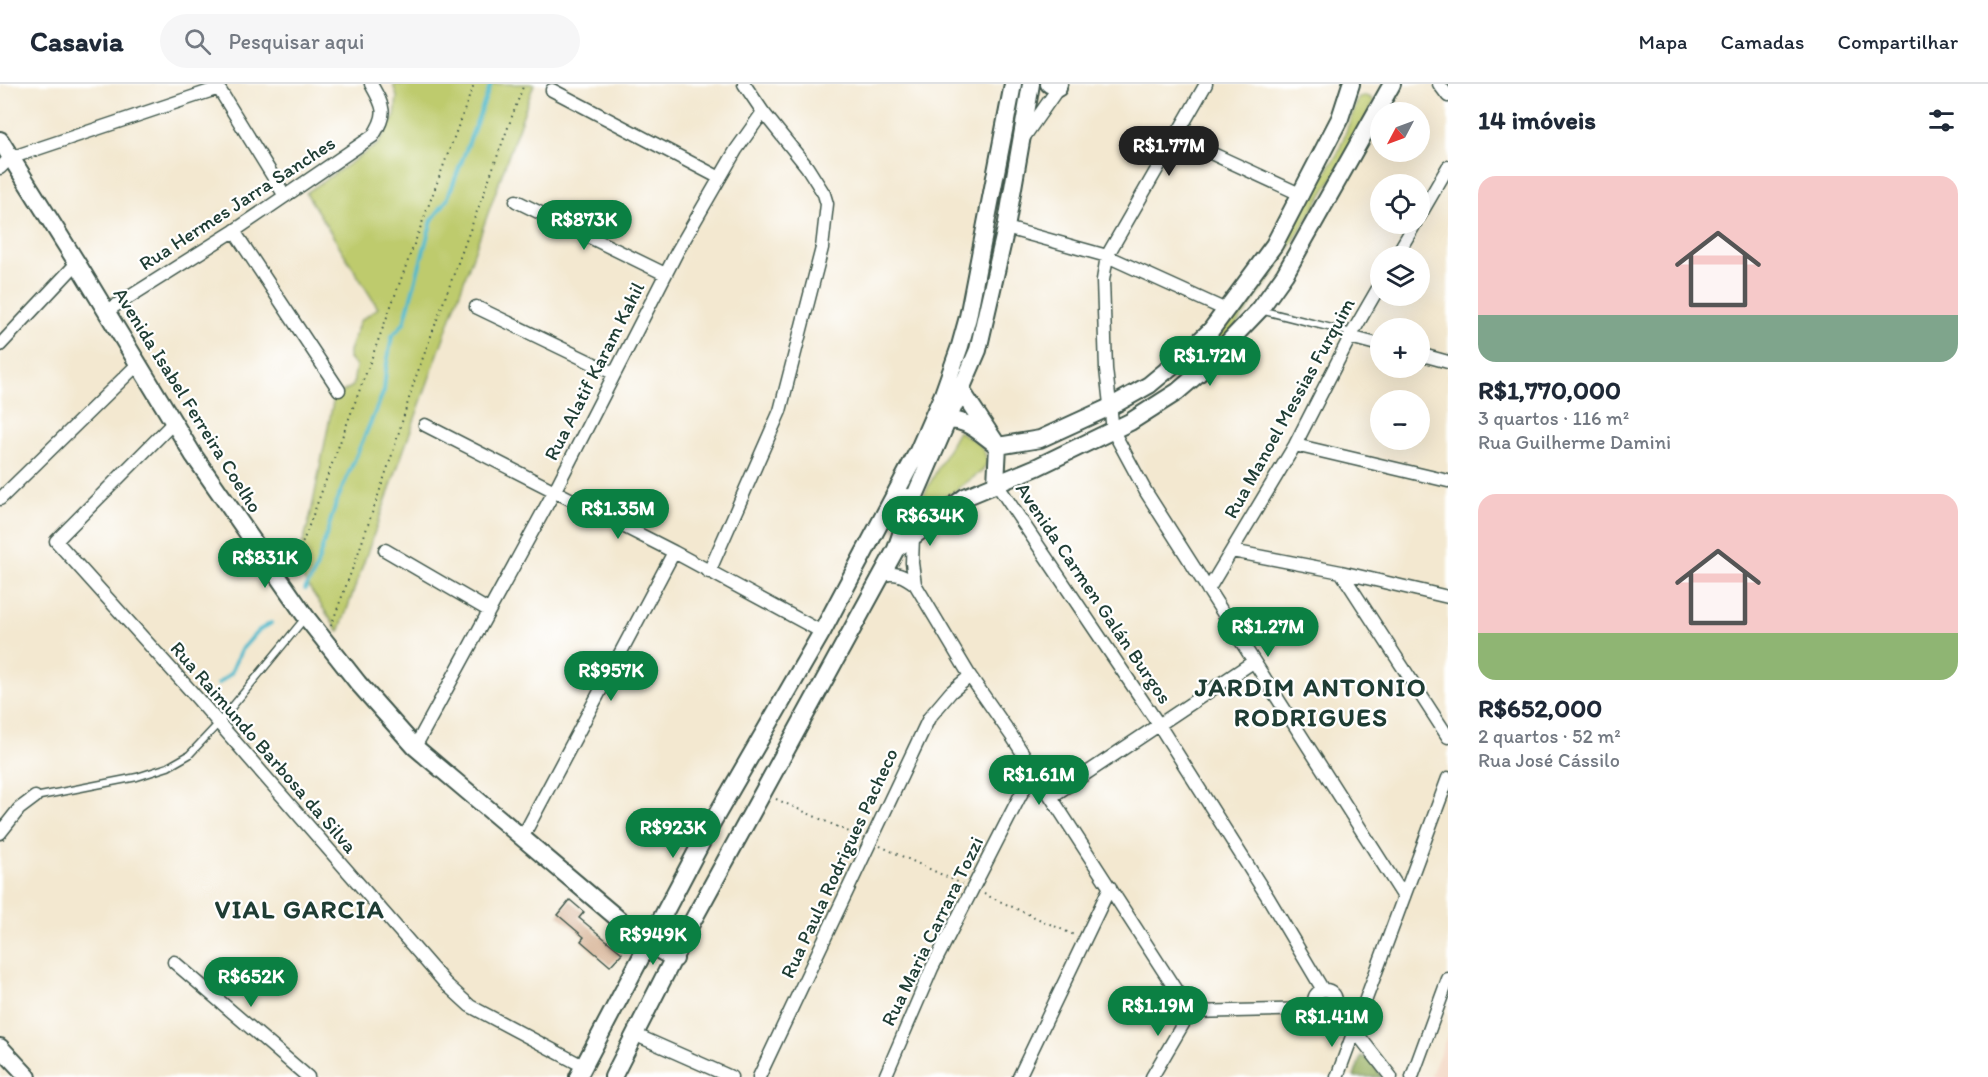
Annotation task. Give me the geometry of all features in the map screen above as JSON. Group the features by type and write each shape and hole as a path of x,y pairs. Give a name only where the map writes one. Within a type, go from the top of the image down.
{"street":[{"name":"Rua Hermes Jarra Sanches","path":"107,311 234,231 373,136 383,120 383,106 371,84"},
{"path":"709,572 780,411 822,248 827,204 824,194 807,167 744,84"},
{"path":"580,1071 709,828 822,632 918,451 943,394 968,317 1013,84"},
{"path":"614,1077 692,922 896,549 911,505 978,350 1006,228 1031,84"},
{"path":"1206,84 1107,256 1103,280 1106,369 1113,431 1146,492 1404,897"},
{"path":"942,515 914,510 908,497 908,488 918,451 939,423 949,419 967,424 998,446 1040,439 1110,407 1149,385 1211,330 1274,245 1340,118 1351,84"},
{"path":"1438,84 1448,96"},
{"path":"1020,144 1056,85"},
{"path":"5,163 217,86 285,196"},
{"path":"896,549 965,497 1037,467 1130,422 1177,392 1218,355 1260,309 1286,274 1385,86"},
{"path":"552,90 720,178"},
{"name":"Rua Alatif Karam Kahil","path":"415,747 555,490 665,274 736,150 763,112"},
{"path":"1174,136 1302,195"},
{"name":"Avenida Isabel Ferreira Coelho","path":"0,141 5,163 77,263 194,456 306,617 358,683 415,747 648,944 675,959"},
{"path":"1430,198 1448,167"},
{"path":"516,201 665,274"},
{"path":"1006,228 1107,256 1226,310"},
{"path":"234,231 339,390"},
{"path":"0,345 77,263"},
{"name":"Rua Manoel Messias Furquim","path":"1208,590 1295,445 1370,302"},
{"path":"476,307 614,373"},
{"path":"1351,335 1370,342"},
{"path":"1430,357 1448,362"},
{"path":"0,499 138,364"},
{"path":"961,390 998,446 996,483"},
{"name":"Rua Raimundo Barbosa da Silva","path":"173,423 56,541 190,690 445,982 471,1006 580,1071"},
{"path":"425,425 674,552 822,632"},
{"path":"1295,445 1448,481"},
{"name":"Avenida Carmen Galán Burgos","path":"996,483 1159,725 1269,899 1323,990"},
{"path":"913,537 912,563 915,584 970,676 1035,771 1190,1012"},
{"path":"385,550 488,610"},
{"name":"Rua Manoel Messias Furquim","path":"1232,550 1448,597"},
{"path":"522,838 674,552"},
{"path":"1341,572 1448,737"},
{"path":"881,575 892,573 902,575 915,584"},
{"path":"1051,797 1253,662"},
{"name":"Rua Paula Rodrigues Pacheco","path":"759,1077 929,718 951,692 970,676"},
{"name":"Rua Maria Carrara Tozzi","path":"885,1077 932,968 1035,771"},
{"path":"1337,1077 1448,778"},
{"path":"0,833 19,809 34,797"},
{"path":"1018,1077 1110,887"},
{"path":"174,962 308,1077"},
{"path":"1412,1077 1448,979"},
{"path":"1190,1012 1317,1009 1328,1012 1334,1008 1336,997 1330,991 1323,990 1317,993 1314,999 1317,1009"},
{"path":"1334,1008 1391,1077"},
{"path":"1152,1077 1190,1012"},
{"path":"636,1035 731,1077"},
{"path":"0,1047 28,1077"}],"lane":[{"path":"1260,309 1351,335"},
{"path":"34,797 137,777 168,766 189,755 306,617"}],"path":[{"path":"292,571 474,84"},
{"path":"330,628 393,452 414,382 524,84"},
{"path":"763,792 1085,940"}],"shaded area":[{"path":"1448,1034 1448,1077 1430,1077"}],"green space":[{"path":"393,84 534,84 339,632 290,559 301,550 311,513 334,397 353,386 356,365 349,359 349,351 360,321 378,308 306,193 378,144 395,116 397,97"},
{"path":"1359,97 1371,98 1374,102 1370,102 1370,110 1343,161 1276,270 1230,333 1176,385 1242,306 1338,153"},
{"path":"958,431 981,447 987,463 982,471 937,504 921,500"},
{"path":"1361,1056 1370,1060 1382,1077 1354,1077"}],"building":[{"path":"570,900 584,912 579,918 622,953 610,966 581,941 584,937 558,915"}],"waterway":[{"path":"305,589 315,572 336,503 384,391 392,336 404,323 432,220 447,200 491,84"},
{"path":"218,684 231,673 241,650 258,631 271,623"}],"district":[{"name":"JARDIM ANTONIO RODRIGUES","path":"1311,702"},
{"name":"VIAL GARCIA","path":"300,909"}]}
